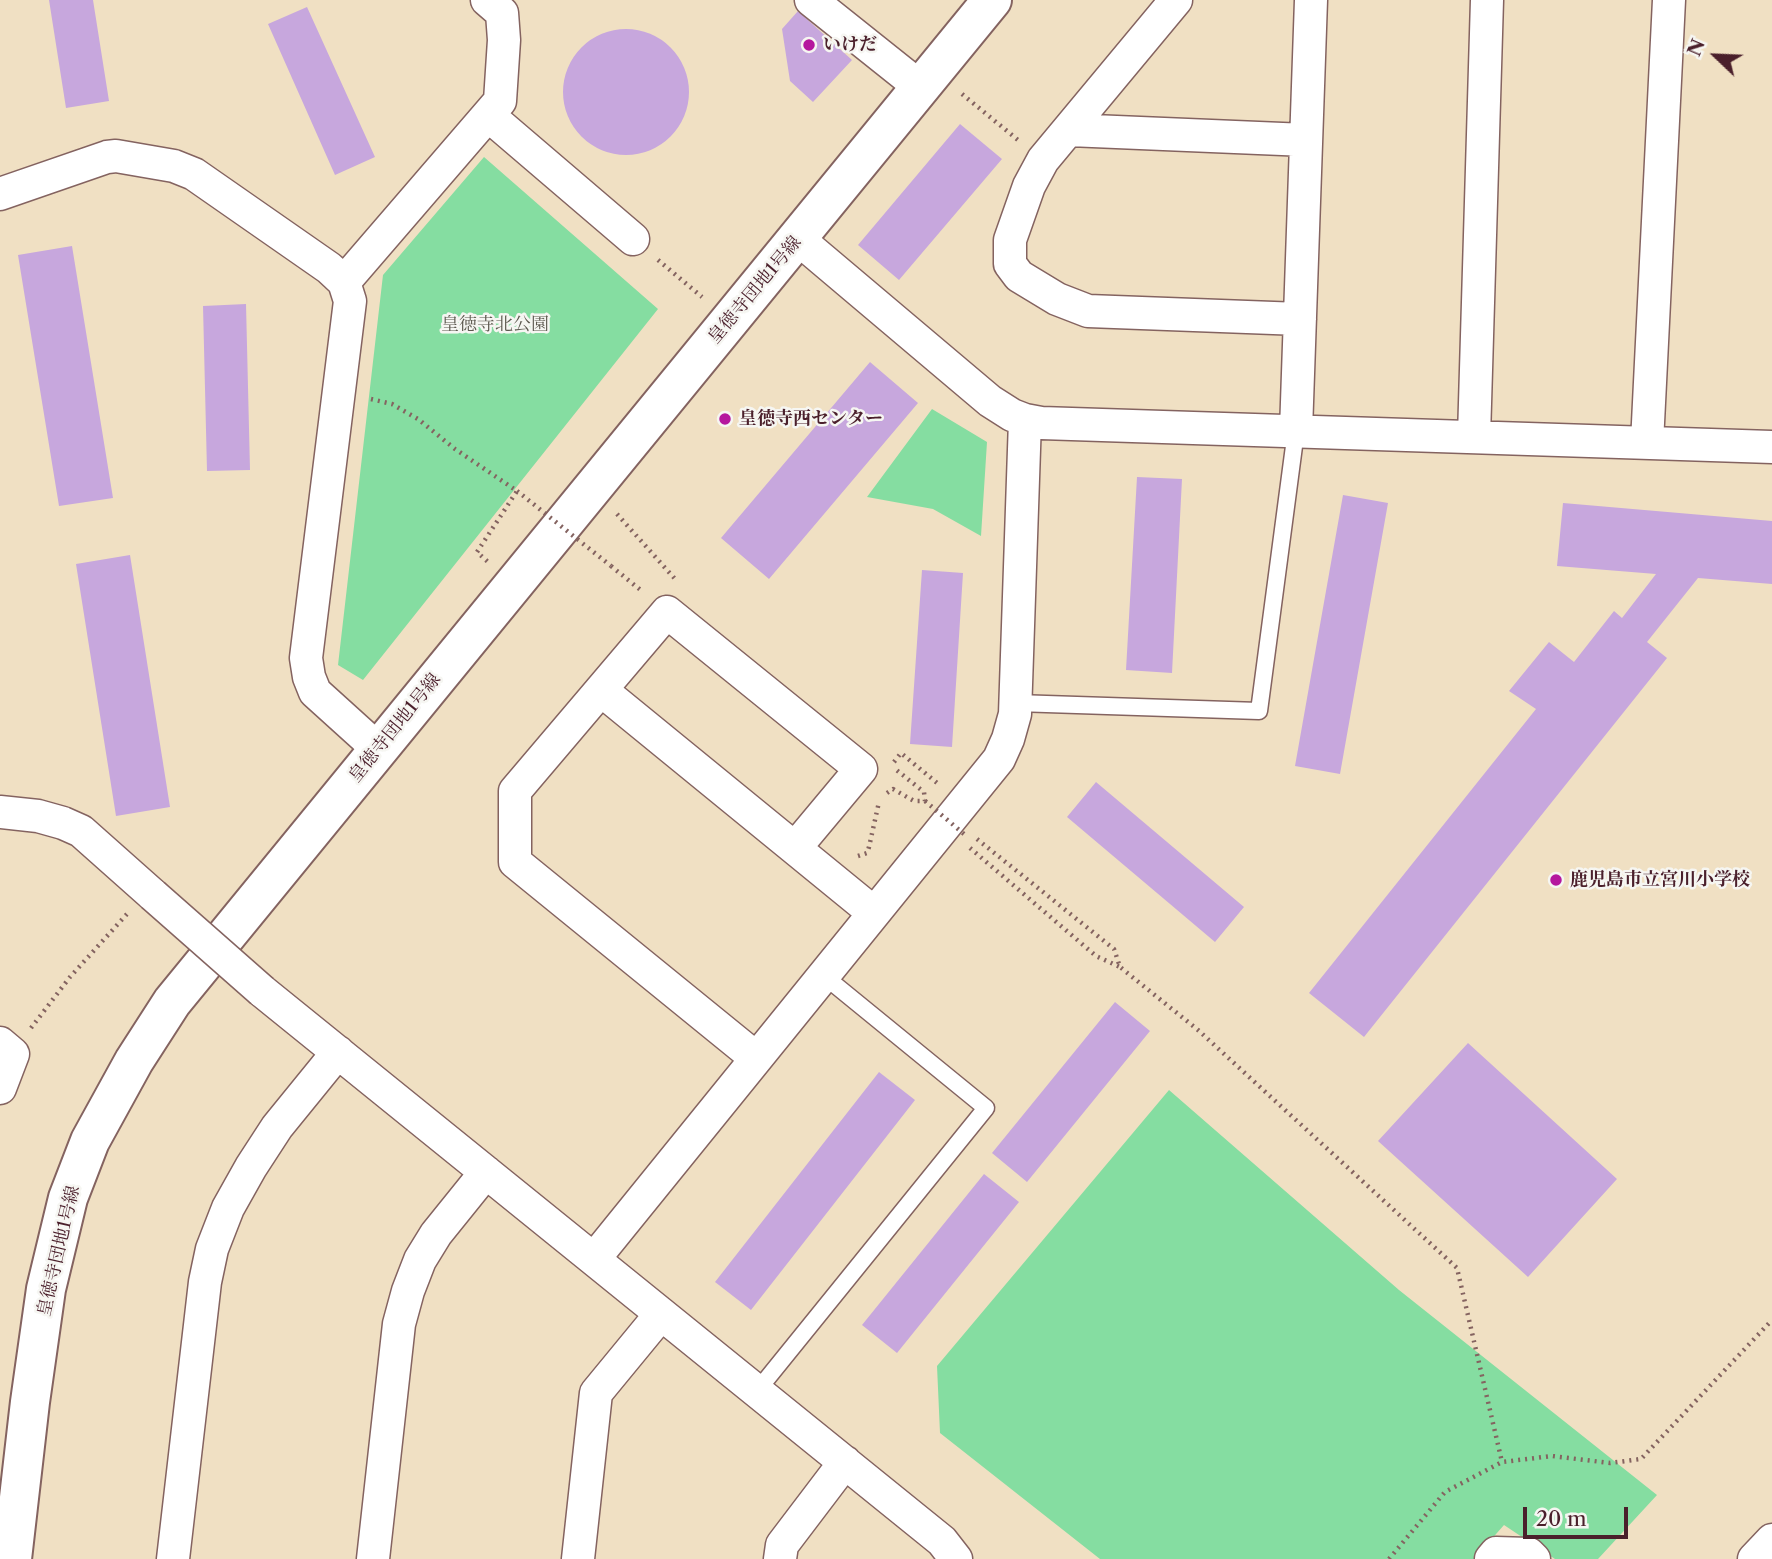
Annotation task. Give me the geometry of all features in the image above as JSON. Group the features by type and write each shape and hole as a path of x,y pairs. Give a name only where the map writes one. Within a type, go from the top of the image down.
{"street":[{"path":"344,282 500,100 504,40 502,13 487,0"},
{"name":"皇徳寺団地1号線","path":"12,1559 46,1289 68,1198 90,1141 134,1060 172,1002 992,0"},
{"path":"1176,0 1043,160 1029,186 1010,240 1010,264 1019,276 1057,299 1088,311 1300,319"},
{"path":"1296,432 1311,0"},
{"path":"1474,437 1487,0"},
{"path":"1647,443 1669,0"},
{"path":"823,4 920,88"},
{"path":"488,115 633,239"},
{"path":"1069,130 1306,140"},
{"path":"0,194 107,157 116,156 174,166 194,174 329,268 344,282 350,301 306,658 315,692 378,749"},
{"path":"797,238 990,401 1025,420 1041,423 1772,447"},
{"path":"594,1259 999,759 1008,739 1016,702 1025,420"},
{"path":"757,1058 515,862 515,791 667,612 861,769 795,848"},
{"path":"601,690 874,913"},
{"path":"0,812 38,816 81,831 144,901 262,991 845,1462 942,1541 956,1559"},
{"path":"0,1088 6,1049"},
{"path":"173,1559 205,1282 212,1250 228,1208 251,1167 277,1127 338,1052"},
{"path":"373,1559 399,1324 408,1291 420,1260 436,1234 486,1172"},
{"path":"578,1559 596,1393 661,1314"},
{"path":"780,1559 782,1545 845,1462"},
{"path":"1754,1559 1772,1540"},
{"path":"1491,1559 1496,1553 1529,1554 1534,1559"}],"lane":[{"path":"1016,702 1259,711 1296,432"},
{"path":"757,1391 986,1108 824,975"}],"path":[{"path":"959,92 1023,144"},
{"path":"633,239 704,299"},
{"path":"369,399 392,404 418,419 455,449 517,491 611,566"},
{"path":"488,562 477,552 517,491"},
{"path":"616,513 678,582"},
{"path":"891,765 901,753 939,785"},
{"path":"903,775 924,792"},
{"path":"894,789 914,801 925,801 964,834"},
{"path":"981,840 1114,949 1120,967"},
{"path":"970,849 1096,956 1120,967 1198,1030 1457,1268 1502,1462"},
{"path":"6,1049 70,977 144,901"},
{"path":"1389,1559 1444,1492 1502,1462 1552,1456 1609,1463 1641,1459 1772,1320"}],"green space":[{"name":"皇徳寺北公園","path":"484,157 658,309 363,680 338,665 383,275"},
{"path":"932,409 987,442 981,536 933,509 867,497"},
{"path":"1169,1090 1399,1290 1657,1495 1598,1559 1555,1559 1504,1525 1474,1559 1100,1559 940,1433 937,1366"}],"building":[{"path":"49,0 93,0 109,101 66,108"},
{"path":"307,7 375,157 335,175 268,24"},
{"name":"いけだ","path":"798,11 852,60 813,102 790,81 782,29"},
{"path":"626,29 650,34 671,47 684,68 689,92 684,116 671,137 650,150 626,155 602,150 581,137 568,116 563,92 568,68 581,47 602,34"},
{"path":"960,124 1002,159 899,280 858,245"},
{"path":"72,246 113,498 59,506 18,255"},
{"path":"246,304 250,470 207,471 203,306"},
{"path":"870,362 918,403 769,579 721,538"},
{"path":"1137,477 1182,479 1172,673 1126,670"},
{"path":"1343,495 1388,503 1340,774 1295,766"},
{"path":"1563,503 1772,521 1772,584 1698,578 1647,642 1667,658 1364,1037 1309,993 1536,709 1509,691 1549,642 1574,662 1614,611 1622,618 1656,574 1557,566"},
{"path":"130,555 170,807 116,816 76,564"},
{"path":"922,570 963,573 952,747 910,744"},
{"path":"1096,782 1244,907 1215,942 1067,817"},
{"path":"1115,1002 1150,1031 1027,1182 992,1153"},
{"path":"1468,1043 1617,1179 1528,1277 1378,1141"},
{"path":"879,1072 915,1100 751,1310 715,1282"},
{"path":"984,1174 1019,1202 897,1353 862,1325"}],"place":[{"name":"いけだ","path":"809,45"},
{"name":"皇徳寺西センター","path":"725,419"},
{"name":"鹿児島市立宮川小学校","path":"1556,880"}]}
